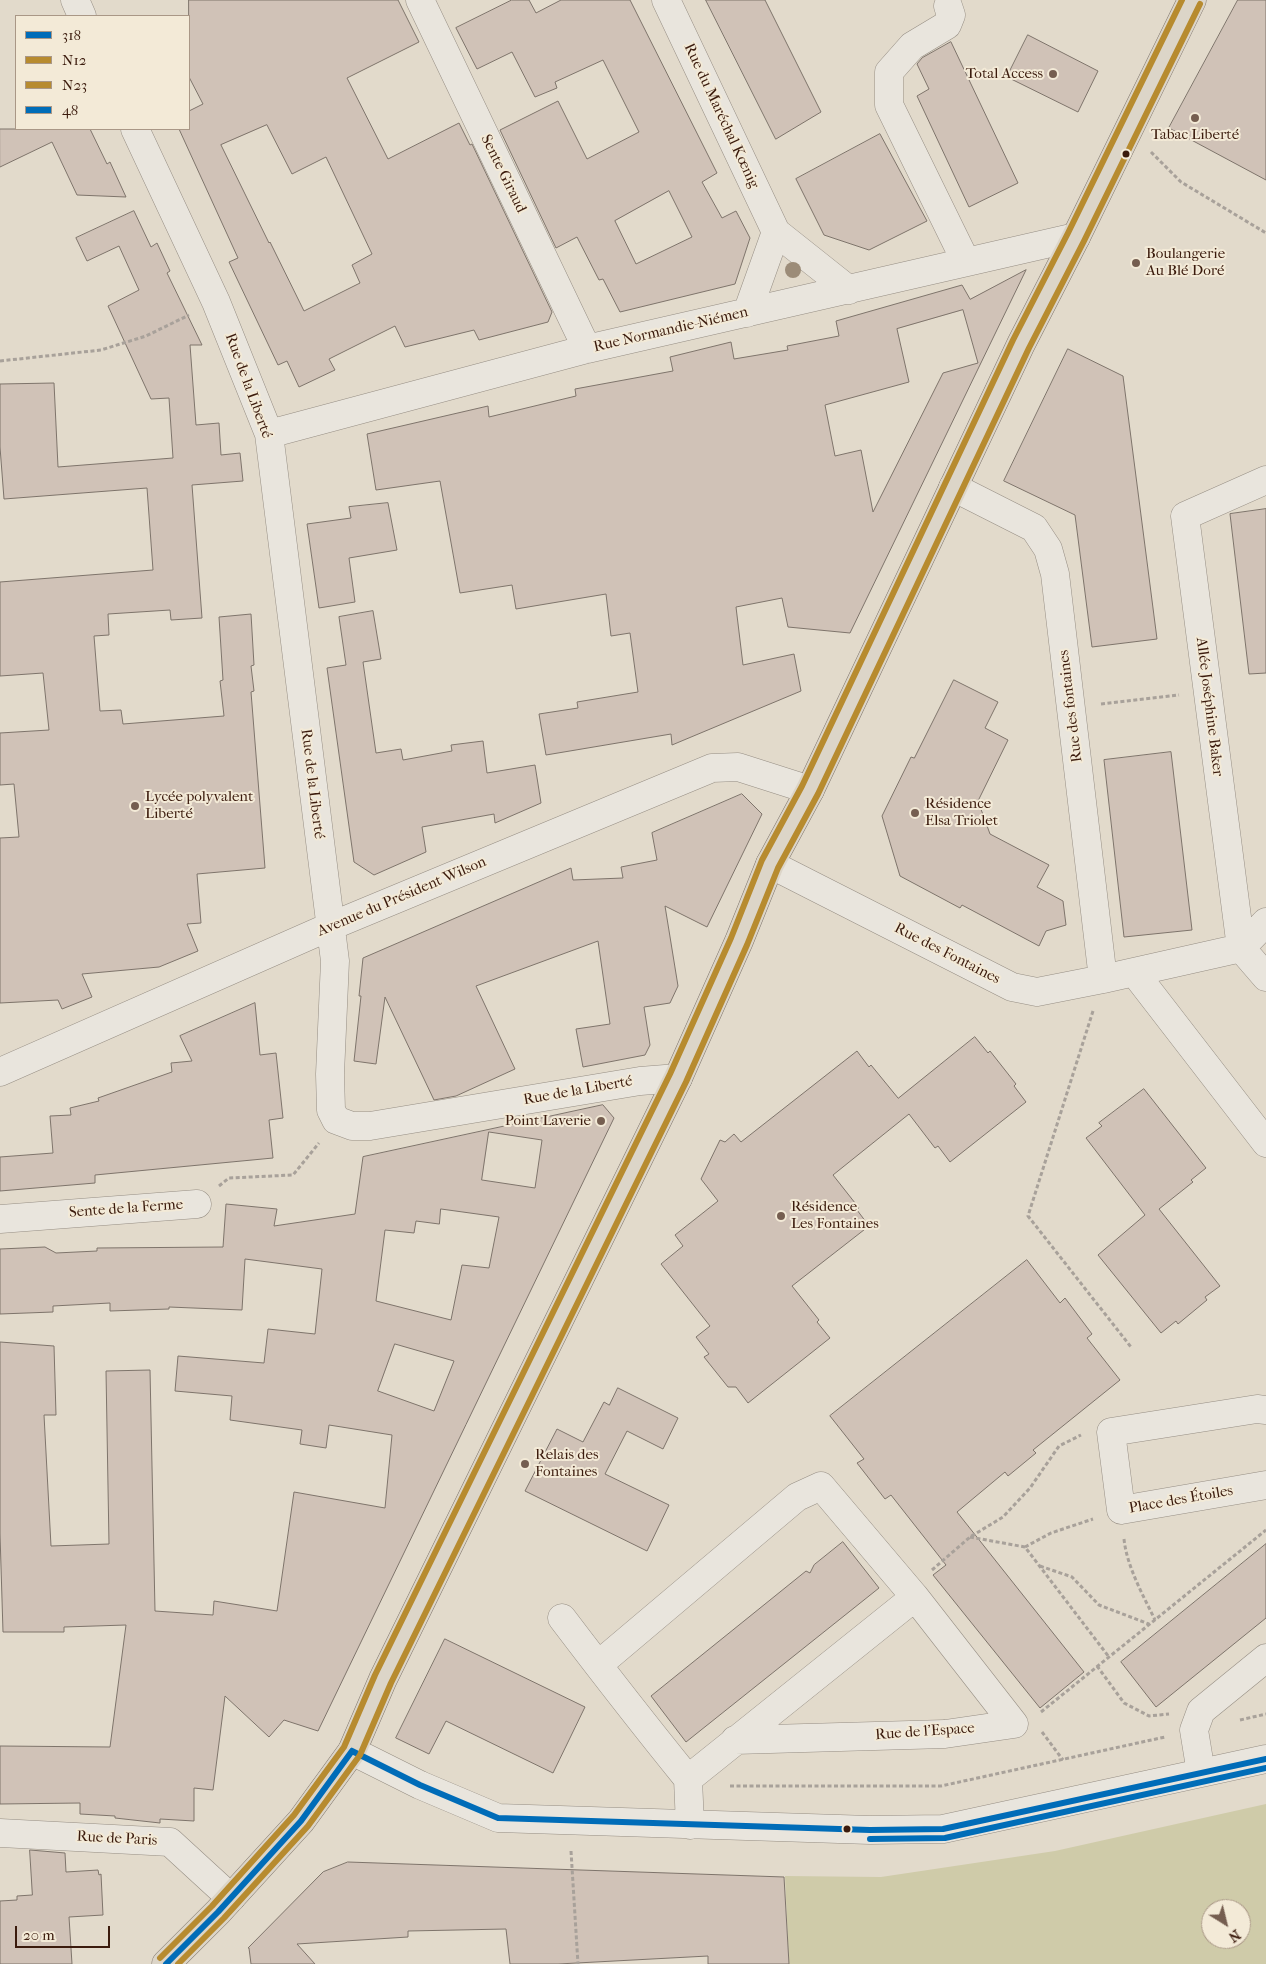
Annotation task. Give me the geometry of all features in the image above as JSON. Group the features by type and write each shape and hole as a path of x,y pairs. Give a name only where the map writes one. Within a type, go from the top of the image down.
{"main road":[{"path":"166,1964 231,1898 301,1821 352,1751 383,1679 678,1078 739,941 770,864 810,790 1021,344 1076,237 1192,0"}],"street":[{"path":"75,0 82,15"},
{"name":"Sente Giraud","path":"420,0 586,349"},
{"name":"Rue du Maréchal Kœnig","path":"666,0 776,232 849,290"},
{"path":"948,6 951,15 946,25 912,46 889,72 889,105 966,262"},
{"name":"Rue de la Liberté","path":"135,130 216,302 268,434 336,968 330,1074 331,1110 336,1120 352,1126 370,1126 640,1081 678,1078"},
{"path":"746,313 776,232"},
{"name":"Rue Normandie-Niémen","path":"268,434 586,349 1076,237"},
{"name":"Allée Joséphine Baker","path":"1241,948 1185,516 1266,480"},
{"name":"Rue des fontaines","path":"953,487 1034,528 1048,548 1055,574 1103,979"},
{"name":"Avenue du Président Wilson","path":"0,1072 330,927 712,768 738,767 810,790"},
{"name":"Rue des Fontaines","path":"770,864 1012,987 1037,992 1241,948"},
{"path":"1266,922 1241,948 1266,977"},
{"path":"1134,972 1266,1143"},
{"name":"Sente de la Ferme","path":"0,1219 197,1204"},
{"path":"1111,1432 1256,1409 1266,1410"},
{"name":"Place des Étoiles","path":"1111,1432 1121,1510 1266,1485"},
{"path":"598,1665 797,1497 821,1486 1024,1721"},
{"path":"689,1782 735,1740 912,1593"},
{"path":"562,1618 689,1782 690,1825"},
{"path":"1201,1772 1198,1720 1266,1658"},
{"name":"Rue de l'Espace","path":"735,1740 945,1734 1024,1721"},
{"path":"352,1751 420,1785 498,1818 870,1830 943,1829 1266,1759"},
{"name":"Rue de Paris","path":"0,1833 170,1842 231,1898"}],"path":[{"path":"1132,122 1153,155 1181,182 1266,233"},
{"path":"0,361 101,350 146,336 216,302"},
{"path":"1071,707 1207,692"},
{"path":"1103,979 1028,1216 1131,1347"},
{"name":"Sente de la Ferme","path":"197,1204 229,1178 293,1175 336,1120"},
{"path":"912,1593 970,1537 1003,1517 1030,1488 1059,1446 1084,1433 1111,1432"},
{"path":"970,1537 1025,1547 1051,1533 1121,1510 1125,1551 1155,1620"},
{"path":"1063,1760 1024,1721 1109,1657 1266,1530"},
{"path":"1025,1547 1109,1657"},
{"path":"1040,1566 1072,1577 1099,1605 1149,1625"},
{"path":"1097,1666 1124,1702 1148,1716 1198,1720"},
{"path":"1239,1720 1266,1714"},
{"path":"689,1782 941,1786 1063,1760 1198,1720"},
{"path":"570,1820 578,1964"}],"shaded area":[{"path":"1266,1804 1266,1964 789,1964 785,1876 881,1877 1055,1851"}],"building":[{"path":"189,0 398,0 419,42 347,78 388,159 459,123 470,145 472,144 552,312 548,322 479,340 474,330 405,347 395,326 329,359 335,370 299,387 287,361 278,365 229,262 238,258 179,130 190,130 190,110 203,104 190,79","holes":["267,125 292,174 326,157 372,254 352,265 360,283 304,311 221,145"]},
{"path":"512,0 529,0 536,13 561,0 630,0 717,173 702,182 722,218 736,211 750,238 735,284 620,312 603,279 599,280 577,237 556,248 500,130 558,101 587,159 639,132 603,60 555,82 557,88 535,97 512,52 477,69 456,28","holes":["669,191 692,237 636,264 615,221"]},
{"path":"706,0 765,0 821,112 776,139"},
{"path":"1238,0 1266,0 1266,180 1169,128"},
{"name":"Total Access","path":"1028,35 1098,71 1078,112 1007,77"},
{"path":"951,42 1018,183 969,207 917,96 929,89 917,64 922,58"},
{"path":"0,129 90,130 107,164 110,162 126,197 77,195 52,142 0,167"},
{"path":"880,134 927,221 869,250 824,235 796,179"},
{"path":"134,211 151,247 157,243 170,271 167,273 202,345 190,345 196,425 219,423 221,455 240,453 243,481 192,485 202,618 171,620 170,610 108,614 109,635 94,636 100,711 121,710 123,724 224,716 220,681 223,680 219,617 251,614 254,665 251,666 254,691 251,692 265,868 197,874 201,923 187,924 198,951 159,967 82,974 92,997 62,1009 58,1000 0,1003 0,838 19,837 14,784 0,785 0,733 49,730 43,673 0,676 0,582 153,570 147,488 4,499 0,447 0,384 54,383 58,467 173,458 169,398 151,399 108,306 139,290 119,246 87,261 76,238"},
{"path":"1026,270 850,633 788,627 782,598 736,607 743,665 794,654 801,691 672,745 671,734 546,755 539,714 578,708 577,702 638,692 630,633 611,636 606,594 516,609 512,585 460,593 440,481 376,490 367,434 488,406 489,417 576,396 575,389 673,371 670,357 731,342 734,359 788,350 787,346 839,336 836,321 962,285 970,299","holes":["963,310 978,363 943,373 873,512 861,450 835,456 825,405 909,382 897,329"]},
{"path":"1068,349 1123,376 1157,639 1092,647 1075,515 1004,481"},
{"path":"388,503 397,550 349,558 355,602 319,608 307,524 351,518 349,507"},
{"path":"1266,509 1266,673 1249,674 1230,514"},
{"path":"373,611 381,659 363,662 376,753 401,749 403,760 452,751 451,745 483,741 487,773 535,765 541,803 495,823 494,814 422,827 426,852 374,875 354,862 327,668 346,665 339,617"},
{"name":"Résidence Elsa Triolet","path":"954,680 998,702 985,728 1008,740 978,801 990,834 1049,865 1037,887 1063,901 1066,925 1046,931 1039,946 962,905 960,908 900,876 882,816 911,757 914,758"},
{"path":"1171,752 1192,930 1124,937 1104,760"},
{"path":"742,794 762,814 707,927 665,906 678,986 670,1003 644,1007 650,1045 645,1055 583,1067 576,1029 610,1024 598,941 476,986 515,1069 456,1096 434,1100 385,997 376,1064 354,1061 363,958 571,868 573,880 623,878 621,867 657,860 652,833"},
{"path":"255,1003 260,1055 276,1053 283,1118 269,1120 273,1158 95,1175 95,1183 0,1191 0,1157 53,1153 50,1116 71,1115 70,1108 99,1101 98,1098 172,1072 171,1063 192,1061 180,1036"},
{"name":"Résidence Les Fontaines","path":"975,1037 988,1053 990,1051 1016,1084 1014,1086 1026,1102 950,1162 938,1146 935,1148 909,1114 833,1175 859,1208 857,1210 869,1226 792,1286 819,1320 817,1322 830,1338 748,1403 736,1387 728,1387 704,1357 709,1354 696,1337 710,1326 661,1264 683,1246 675,1235 718,1201 701,1179 720,1140 725,1142 734,1134 741,1142 857,1051 898,1098"},
{"path":"1144,1089 1206,1168 1191,1180 1193,1182 1159,1209 1220,1286 1205,1297 1207,1300 1178,1324 1176,1321 1161,1333 1098,1255 1145,1215 1086,1138 1102,1126 1099,1123"},
{"path":"603,1105 614,1118 318,1731 284,1720 269,1737 225,1696 213,1790 194,1788 194,1821 160,1819 160,1823 115,1818 115,1816 80,1814 80,1803 0,1804 0,1746 110,1747 126,1625 64,1627 64,1632 3,1632 0,1534 0,1342 54,1346 56,1415 44,1415 51,1546 109,1544 106,1371 150,1370 155,1611 213,1615 214,1601 277,1611 294,1492 385,1508 392,1435 329,1425 326,1448 300,1444 302,1430 230,1420 232,1396 175,1391 178,1356 264,1363 268,1329 315,1334 322,1269 245,1259 242,1310 169,1307 169,1309 110,1311 110,1303 53,1306 53,1312 0,1314 0,1249 45,1247 56,1253 97,1251 97,1248 223,1247 226,1204 277,1209 274,1226 355,1214 363,1157","holes":["489,1132 542,1140 535,1188 482,1180","441,1209 499,1217 489,1268 462,1265 451,1320 376,1301 385,1230 414,1233 416,1221 439,1224","395,1344 454,1361 434,1411 378,1391"]},
{"path":"1027,1260 1060,1303 1065,1298 1092,1334 1087,1338 1120,1380 1033,1450 1036,1453 1008,1476 1005,1472 957,1512 1084,1672 1040,1708 933,1575 946,1565 891,1495 885,1499 857,1463 864,1459 830,1416"},
{"path":"618,1388 678,1418 663,1449 627,1431 605,1474 669,1505 647,1551 525,1491 557,1429 583,1442 604,1402 609,1405"},
{"path":"843,1542 879,1588 686,1742 651,1696 806,1571 810,1573 814,1565"},
{"path":"1266,1544 1266,1618 1156,1707 1121,1662"},
{"path":"445,1639 585,1707 553,1773 446,1721 429,1754 396,1738"},
{"path":"30,1850 65,1853 66,1872 98,1870 99,1875 101,1874 103,1915 69,1917 72,1964 0,1964 0,1901 17,1900 17,1896 32,1895"},
{"path":"348,1862 784,1877 789,1964 708,1964 708,1956 558,1964 510,1964 506,1929 408,1931 408,1937 297,1944 315,1964 251,1964 248,1948 323,1872"}],"transit line":[{"name":"N23","path":"160,1958 212,1906 294,1815 344,1747 375,1675 670,1074 731,938 762,860 802,786 1013,340 1068,233 1182,0"},
{"name":"N12","path":"178,1964 224,1918 308,1826 360,1755 391,1683 686,1082 747,945 778,868 818,794 1029,348 1084,241 1200,4"},
{"name":"318","path":"352,1751 420,1785 498,1818 870,1830 943,1829 1266,1759"},
{"name":"318","path":"166,1964 218,1912 301,1821 352,1751"},
{"name":"48","path":"870,1839 945,1838 1266,1768"}],"place":[{"name":"Total Access","path":"1053,74"},
{"name":"Tabac Liberté","path":"1195,118"},
{"name":"Boulangerie Au Blé Doré","path":"1136,263"},
{"name":"Lycée polyvalent Liberté","path":"135,806"},
{"name":"Résidence Elsa Triolet","path":"915,813"},
{"name":"Point Laverie","path":"601,1121"},
{"name":"Résidence Les Fontaines","path":"781,1216"},
{"name":"Relais des Fontaines","path":"525,1464"}]}
